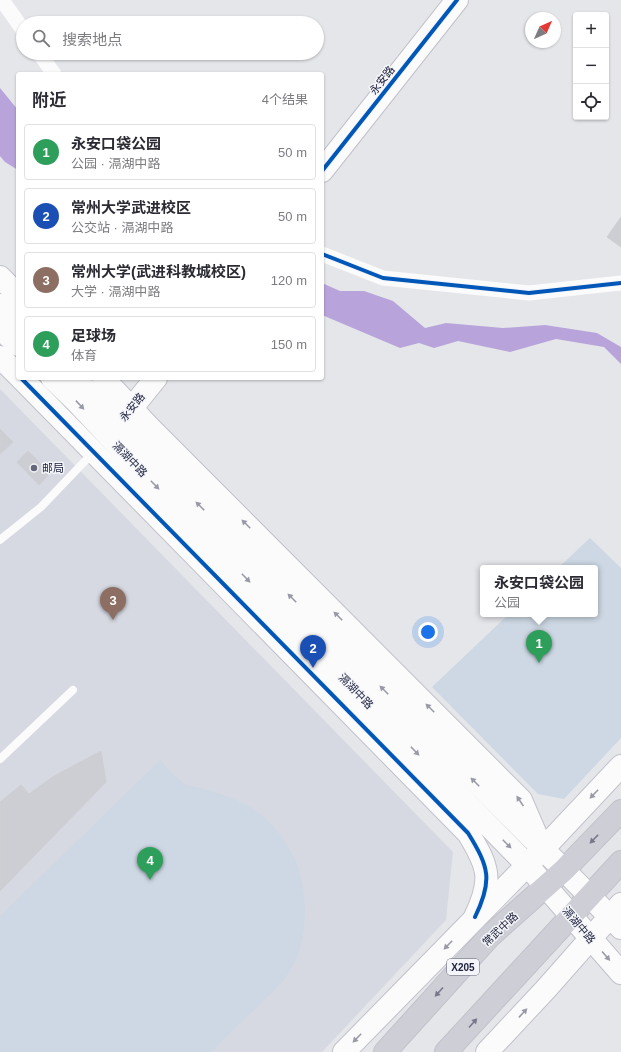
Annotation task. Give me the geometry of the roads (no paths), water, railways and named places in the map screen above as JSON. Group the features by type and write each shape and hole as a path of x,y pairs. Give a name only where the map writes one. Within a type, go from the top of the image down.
{"main road":[{"name":"永安路","path":"324,168 457,0"},
{"path":"0,277 16,293"},
{"path":"0,305 16,321"},
{"path":"0,328 16,343"},
{"path":"0,357 16,373"},
{"path":"24,380 110,436 283,644 468,833 486,865 487,879 484,898 475,917"},
{"name":"滆湖中路","path":"54,380 527,865 621,973"},
{"name":"滆湖中路","path":"75,380 110,436 543,849 590,896 617,916"},
{"path":"103,380 110,436"},
{"name":"永安路","path":"110,436 154,380"},
{"path":"264,596 283,644"},
{"path":"344,1052 543,849 621,766"},
{"name":"常武中路","path":"384,1052 490,936 564,870 621,812"},
{"path":"446,1052 621,862"},
{"path":"487,1052 546,989 590,938 617,916"}],"street":[{"path":"2,0 16,20"},
{"path":"44,60 53,72"},
{"path":"324,255 383,278 529,292 621,283"}],"lane":[{"path":"0,540 41,508 110,436"},
{"path":"0,759 73,690"}],"place":[{"name":"邮局","path":"34,468"},
{"name":"常州大学(武进科教城校区)","path":"113,620"},
{"name":"永安口袋公园","path":"539,663"},
{"name":"常州大学武进校区","path":"313,668"},
{"name":"足球场","path":"150,880"}]}
